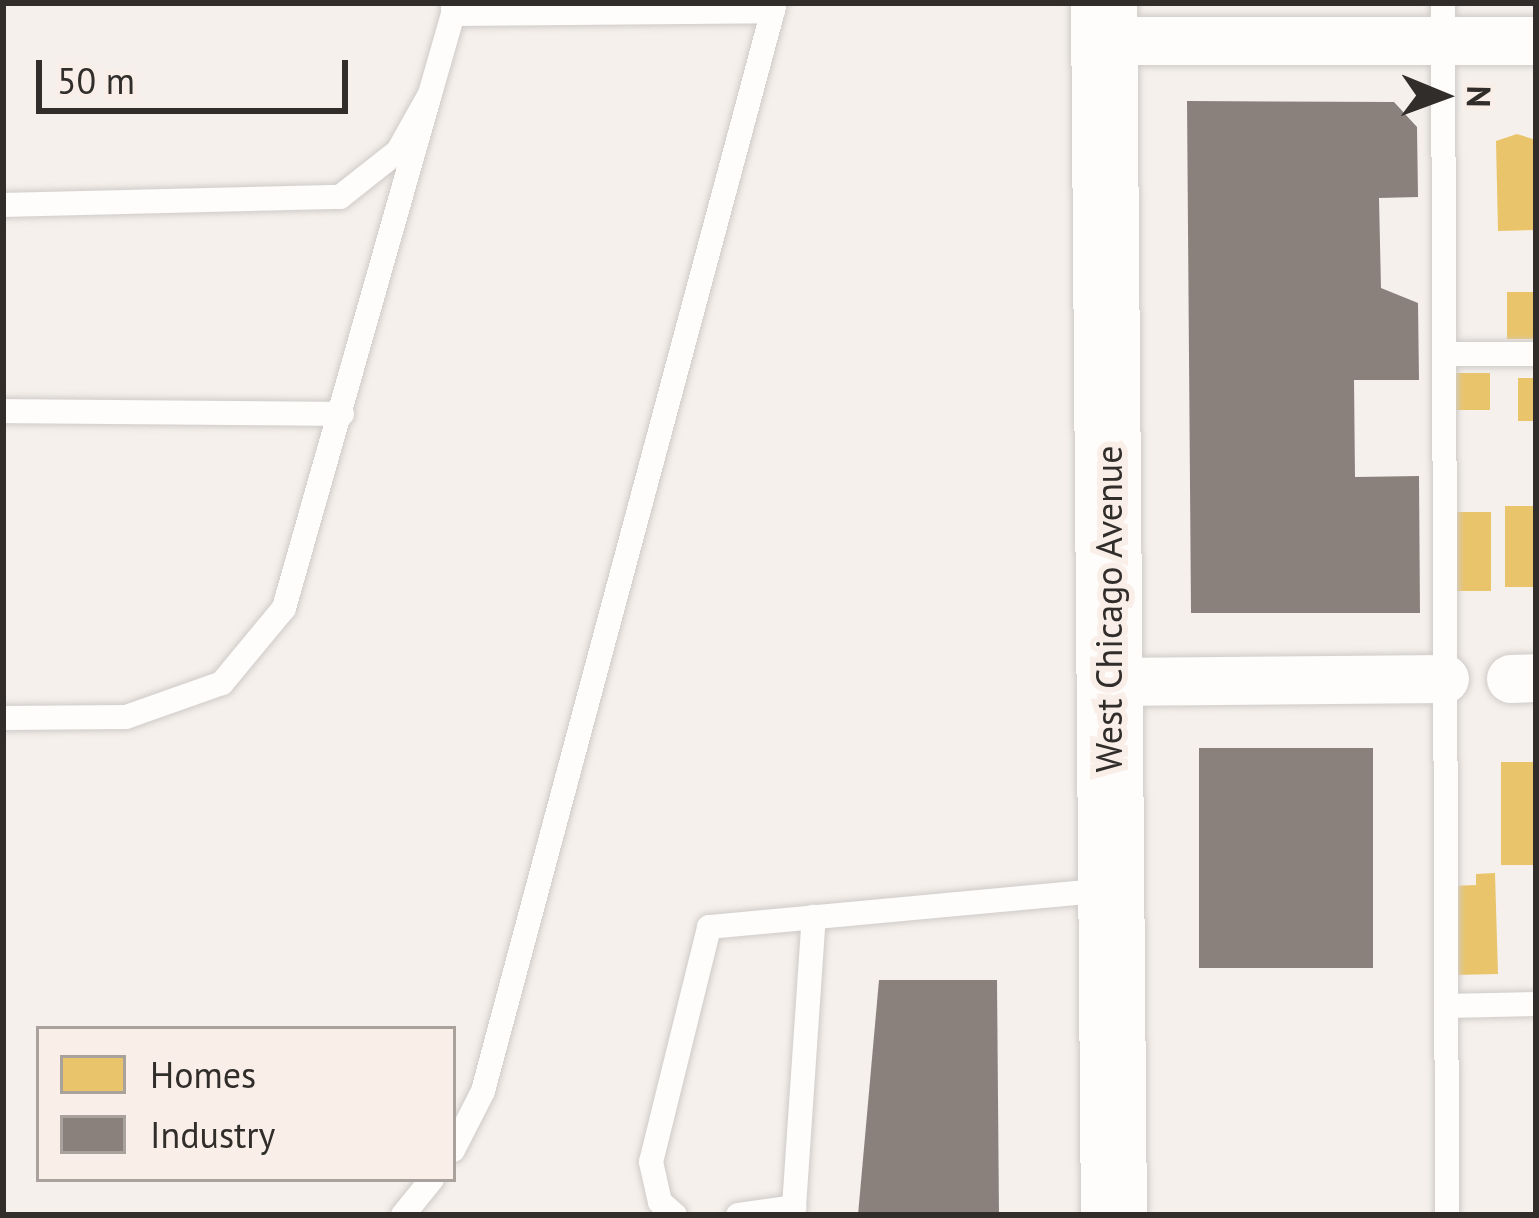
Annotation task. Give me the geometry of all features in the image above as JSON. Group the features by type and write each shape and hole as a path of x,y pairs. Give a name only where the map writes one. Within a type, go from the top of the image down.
{"main road":[{"name":"West Chicago Avenue","path":"1104,22 1114,1215"}],"street":[{"path":"1104,22 1443,22 1536,41"},
{"path":"1109,682 1445,679"}],"lane":[{"path":"3,718 126,717 222,683 284,608 453,8 774,7 483,1091 456,1144"},
{"path":"1443,22 1447,1215"},
{"path":"3,205 340,197 398,151 430,94"},
{"path":"1444,354 1536,354"},
{"path":"3,411 342,414"},
{"path":"675,1215 660,1202 651,1162 709,927 1111,890"},
{"path":"738,1215 794,1207 814,916"},
{"path":"1446,1006 1536,1004"},
{"path":"403,1215 430,1182"}],"building: Homes":[{"path":"1517,134 1536,140 1536,230 1498,231 1496,141"},
{"path":"1507,292 1536,292 1536,339 1507,339"},
{"path":"1450,373 1490,373 1490,410 1450,410"},
{"path":"1518,378 1536,378 1536,421 1518,421"},
{"path":"1505,506 1536,506 1536,587 1505,587"},
{"path":"1451,512 1491,512 1491,591 1451,591"},
{"path":"1501,762 1536,762 1536,865 1501,865"},
{"path":"1495,873 1498,974 1454,975 1452,886 1476,885 1476,874"}],"building: Industry":[{"path":"1187,101 1394,102 1417,127 1418,197 1379,198 1381,288 1418,303 1419,380 1354,380 1355,477 1419,476 1420,613 1191,613"},
{"path":"1199,748 1373,748 1373,968 1199,968"},
{"path":"879,980 997,980 999,1215 858,1215"}]}
